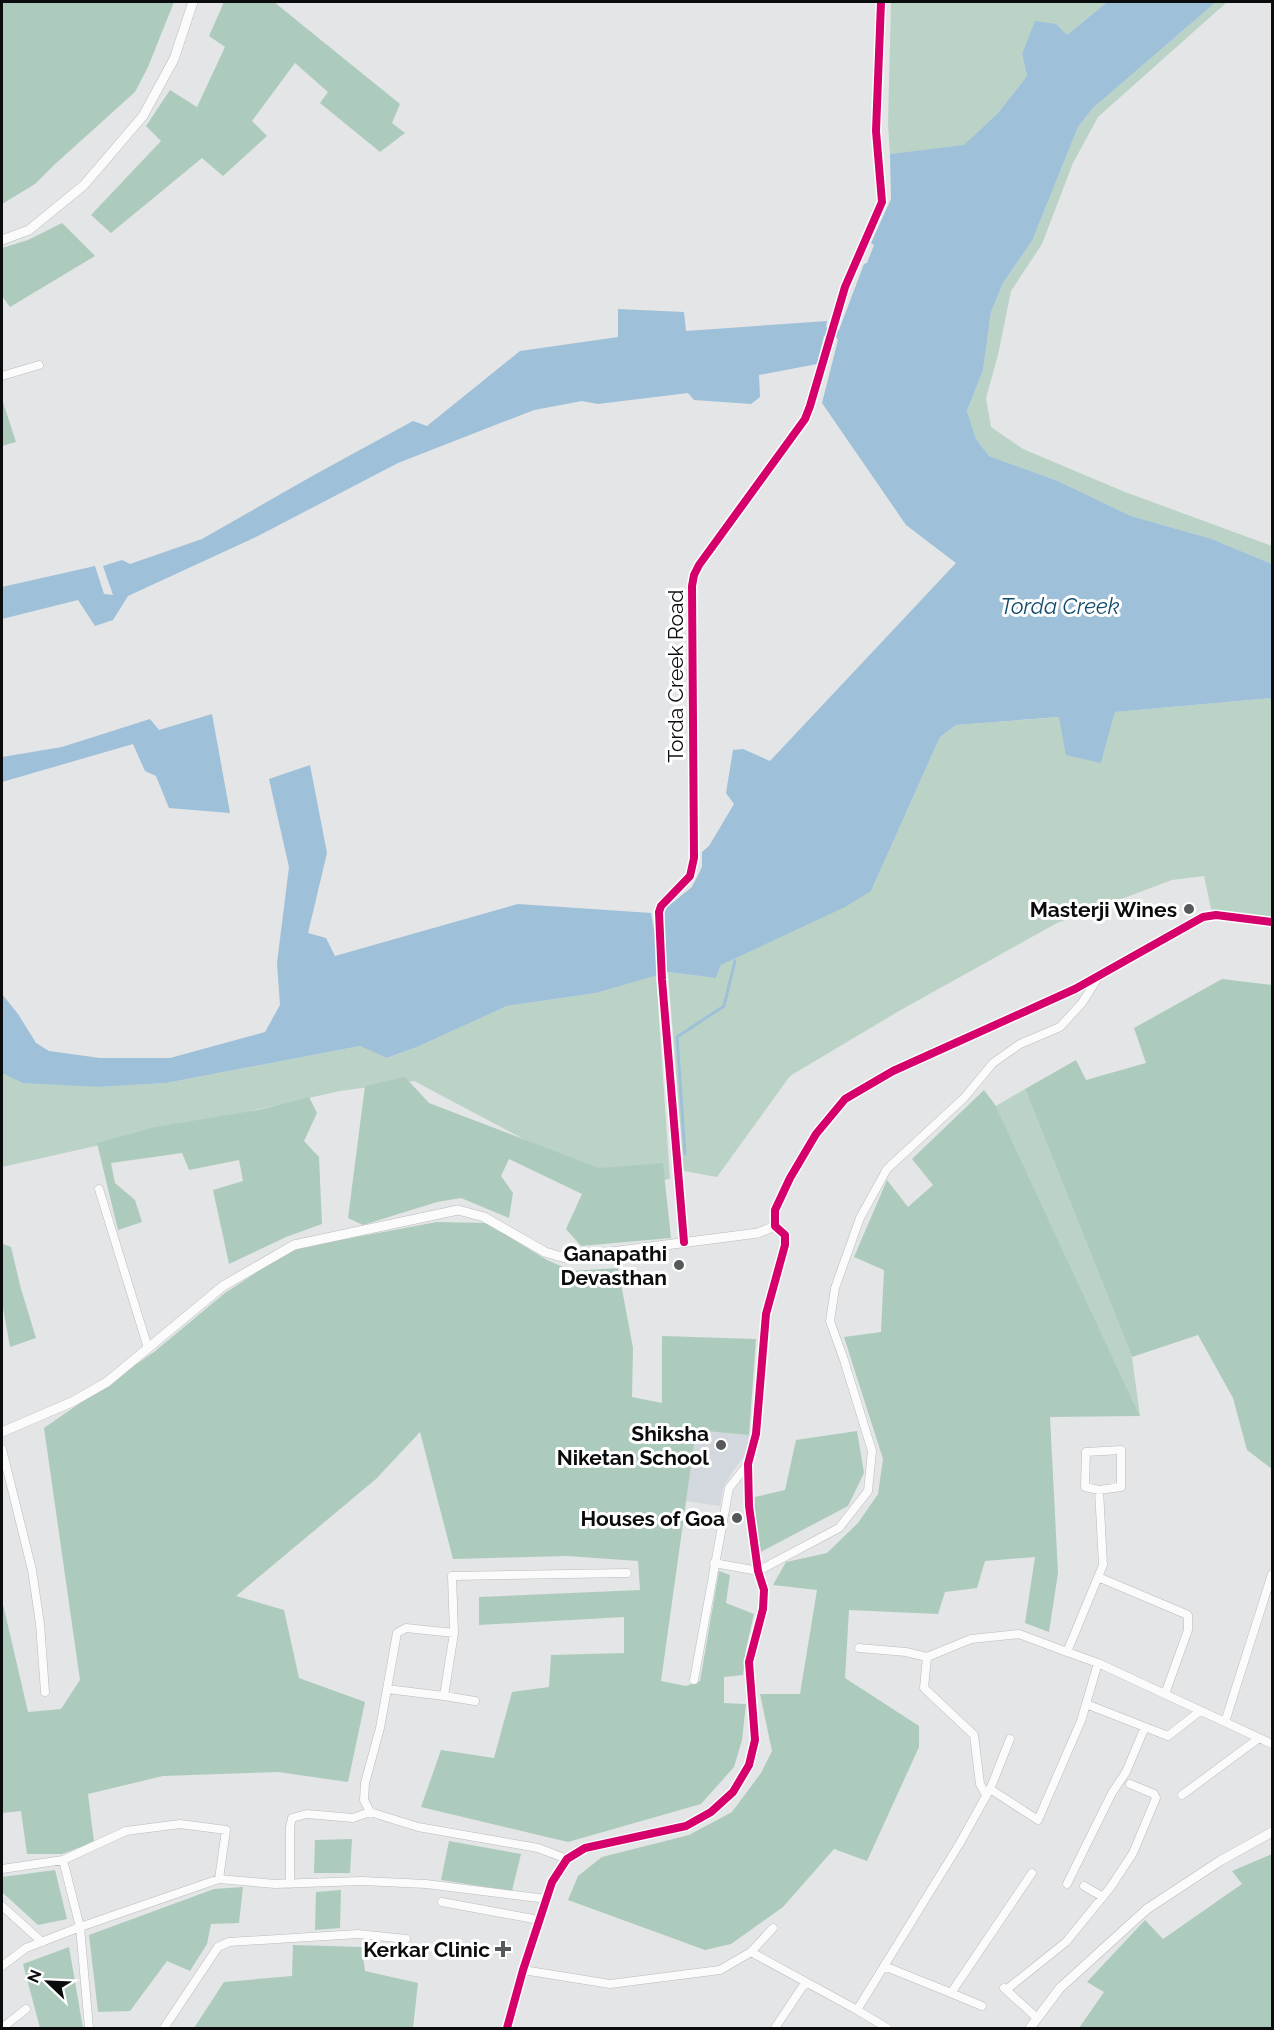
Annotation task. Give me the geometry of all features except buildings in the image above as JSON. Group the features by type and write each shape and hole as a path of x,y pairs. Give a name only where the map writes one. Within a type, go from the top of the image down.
{"street":[{"path":"2,240 29,230 84,185 143,116 174,59 193,2"},
{"name":"Torda Creek Road","path":"684,1242 662,980 659,912 661,906 690,876 693,868 692,586 699,565 804,419 810,406 845,287 882,202 876,130 881,2"},
{"path":"2,376 39,365"},
{"path":"507,2028 552,1882 567,1858 585,1848 686,1826 711,1812 733,1792 749,1765 755,1740 749,1662 763,1609 765,1590 758,1571 749,1506 748,1464 756,1434 766,1314 785,1245 785,1235 775,1226 775,1210 790,1178 816,1134 845,1099 893,1071 1099,976 1203,917 1216,915 1272,922"},
{"path":"714,1563 758,1571 838,1528 868,1491 872,1450 830,1321 835,1288 860,1218 887,1169 964,1098 993,1063 1020,1044 1060,1027 1082,1003 1099,976"},
{"path":"99,1189 148,1348"},
{"path":"2,1432 81,1397 107,1382 223,1286 294,1245 458,1210 484,1216 544,1252 565,1258 758,1233 775,1226"},
{"path":"2,1449 32,1570 40,1624 45,1692"},
{"path":"1120,1450 1121,1487 1099,1490 1085,1487 1086,1452 1120,1450"},
{"path":"694,1680 729,1488 748,1464"},
{"path":"1067,1652 1103,1565 1099,1490"},
{"path":"444,1696 454,1634 452,1576 627,1573"},
{"path":"1225,1722 1272,1574"},
{"path":"1098,1577 1188,1615 1188,1630 1165,1694"},
{"path":"370,1812 363,1800 365,1783 380,1728 398,1633 406,1628 454,1634"},
{"path":"859,1648 906,1652 927,1657 971,1639 1019,1634 1098,1663 1272,1744"},
{"path":"927,1657 924,1688 974,1735 980,1784 988,1792 1038,1820 1081,1721 1098,1663"},
{"path":"387,1689 475,1701"},
{"path":"1086,1704 1168,1736 1200,1711"},
{"path":"1067,1884 1112,1793 1126,1772 1145,1727"},
{"path":"1182,1795 1259,1738"},
{"path":"857,2010 960,1843 988,1792 1010,1739"},
{"path":"1037,2019 1004,1989 1056,1952 1103,1897 1133,1853 1156,1797 1130,1784"},
{"path":"290,1884 292,1818 307,1814 353,1818 370,1812 418,1827 538,1848 567,1858"},
{"path":"2,1869 63,1860 126,1831 180,1824 226,1830 219,1879"},
{"path":"1030,2028 1060,1988 1147,1909 1220,1861 1272,1832"},
{"path":"63,1860 80,1927 89,2028"},
{"path":"951,1993 1032,1873"},
{"path":"2,1966 26,1948 219,1879 290,1884 362,1881 426,1884 547,1899"},
{"path":"1084,1886 1103,1897"},
{"path":"442,1902 539,1920"},
{"path":"2,1906 42,1942"},
{"path":"523,1970 610,1984 720,1970 751,1952 773,1928"},
{"path":"164,2028 218,1947 230,1941 358,1934 406,1939"},
{"path":"751,1952 887,2028"},
{"path":"884,1966 982,2006"},
{"path":"776,2028 806,1983"},
{"path":"2,2028 26,2009"}],"shaded area":[{"path":"696,1429 749,1435 746,1454 723,1488 720,1506 686,1501"}],"green space":[{"path":"2,2 174,2 148,67 135,92 35,184 2,204"},
{"path":"224,2 274,2 400,104 392,123 405,133 380,152 320,103 328,92 295,63 252,121 267,136 223,176 202,158 111,233 91,215 161,141 146,126 170,90 197,107 225,47 209,36"},
{"path":"891,2 1107,2 1067,35 1022,54 1027,76 998,113 964,146 890,154 888,124"},
{"path":"1216,2 1227,2 1098,117 1073,163 1042,244 1011,291 998,355 986,398 991,427 1023,449 1125,492 1272,546 1272,564 1212,539 1131,516 1058,481 989,456 976,439 967,411 983,370 991,312 1003,283 1032,241 1078,127 1093,108"},
{"path":"62,223 95,256 10,307 2,296 2,248 28,240"},
{"path":"2,399 16,442 2,446"},
{"path":"1272,698 1272,918 1211,909 1204,876 1172,880 1057,923 899,1011 790,1076 717,1177 684,1171 668,972 716,978 721,965 871,891 940,737 956,725 1060,717 1101,763 1115,712"},
{"path":"656,975 670,1179 616,1188 414,1081 340,1091 2,1167 2,1073 99,1087 166,1083 360,1046 388,1058 507,1006 596,993"},
{"path":"1222,979 1272,985 1272,1469 1247,1450 1233,1398 1198,1335 1132,1357 1025,1089 1076,1060 1086,1080 1146,1063 1134,1028"},
{"path":"405,1077 429,1103 599,1168 663,1163 671,1238 581,1246 566,1229 582,1194 509,1159 501,1176 513,1193 509,1218 461,1198 437,1202 363,1225 348,1218 365,1086"},
{"path":"1025,1089 1132,1357 1140,1416 996,1106"},
{"path":"984,1090 996,1106 1140,1416 1050,1417 1058,1573 1049,1632 1025,1623 1035,1557 985,1561 977,1588 945,1592 938,1614 849,1610 845,1678 919,1726 919,1747 867,1861 834,1849 783,1907 731,1944 705,1950 568,1900 578,1876 602,1857 689,1835 732,1812 761,1773 772,1751 760,1694 800,1694 817,1590 773,1585 786,1562 827,1553 858,1523 878,1494 883,1459 844,1337 881,1332 884,1270 854,1257 887,1180 908,1207 933,1185 912,1159"},
{"path":"309,1097 317,1113 304,1141 319,1157 322,1224 286,1237 229,1264 213,1190 243,1181 239,1160 189,1170 182,1153 111,1163 115,1183 135,1200 142,1222 118,1230 97,1143 155,1127 258,1110"},
{"path":"437,1222 487,1223 547,1260 572,1271 618,1268 633,1348 632,1397 662,1403 662,1336 756,1339 749,1435 696,1430 661,1681 686,1686 700,1681 719,1571 730,1575 726,1603 754,1614 743,1675 724,1677 724,1703 746,1704 742,1740 734,1767 701,1804 568,1842 421,1807 441,1750 494,1758 512,1692 549,1687 551,1655 624,1653 624,1617 479,1625 479,1597 640,1590 638,1561 567,1556 453,1559 420,1432 376,1479 236,1596 284,1610 299,1678 365,1702 348,1782 278,1772 163,1776 88,1794 94,1842 62,1854 27,1854 21,1811 2,1813 2,1600 28,1712 61,1709 80,1680 44,1428 154,1352 225,1293 292,1249"},
{"path":"2,1232 3,1244 11,1247 36,1338 10,1347 2,1302"},
{"path":"857,1431 864,1473 848,1506 757,1554 755,1497 785,1490 796,1440"},
{"path":"352,1839 350,1873 314,1873 315,1840"},
{"path":"449,1841 521,1854 512,1891 441,1880"},
{"path":"1272,1854 1272,2028 1079,2028 1104,1992 1087,1982 1145,1920 1163,1939 1242,1884 1232,1871"},
{"path":"55,1870 67,1919 38,1925 3,1893 2,1877"},
{"path":"243,1887 239,1923 211,1924 207,1944 190,1971 167,1961 130,2011 98,2012 89,1935 214,1889"},
{"path":"341,1890 340,1928 315,1930 316,1892"},
{"path":"293,1945 362,1947 365,1971 418,1983 413,2028 194,2028 224,1982 292,1976"},
{"path":"69,1947 83,2028 40,2028 23,1964"}],"water":[{"name":"Torda Creek","path":"1107,2 1216,2 1093,108 1078,127 1032,241 1003,283 991,312 983,370 967,411 976,439 989,456 1058,481 1131,516 1212,539 1272,564 1272,698 1115,712 1101,763 1066,755 1059,717 956,725 940,737 871,891 845,907 721,965 716,978 668,972 596,993 507,1006 417,1047 387,1058 360,1046 166,1083 99,1087 23,1083 2,1073 2,994 36,1043 49,1051 100,1058 170,1058 265,1032 280,1005 277,963 289,867 269,779 310,765 327,853 308,933 326,938 335,956 518,904 651,913 655,935 665,934 666,908 692,887 702,867 702,852 709,846 734,804 726,793 733,750 743,749 770,761 956,563 906,525 822,403 838,340 836,337 824,336 817,364 759,375 760,397 751,404 694,400 688,393 598,404 582,401 534,410 398,463 258,536 128,596 113,620 95,626 78,600 2,619 2,587 95,566 104,594 113,595 103,566 122,560 130,564 202,539 413,421 427,426 520,351 618,337 618,309 684,312 686,331 827,321 826,327 839,330 864,264 867,263 874,245 871,243 891,199 890,154 964,145 998,113 1027,76 1022,54 1035,21 1056,24 1067,35"},
{"path":"212,714 230,813 169,808 156,776 145,771 133,744 2,782 2,757 62,747 150,719 159,730"}],"waterway":[{"path":"685,1154 677,1037 724,1006 735,961"}],"cycle path":[{"path":"684,1242 662,980 659,912 661,906 690,876 694,858 692,586 699,565 805,419 845,287 882,202 876,131 881,2"},
{"path":"507,2028 552,1882 567,1859 585,1848 686,1826 711,1812 733,1792 749,1765 755,1740 749,1662 763,1609 764,1590 758,1571 749,1506 748,1464 756,1434 766,1314 785,1245 785,1235 775,1226 775,1210 790,1178 816,1134 845,1099 893,1071 1075,989 1203,917 1216,915 1272,922"}],"place":[{"name":"Masterji Wines","path":"1189,909"},
{"name":"Ganapathi Devasthan","path":"679,1265"},
{"name":"Shiksha Niketan School","path":"721,1445"},
{"name":"Houses of Goa","path":"737,1518"},
{"name":"Kerkar Clinic","path":"503,1949"}]}
